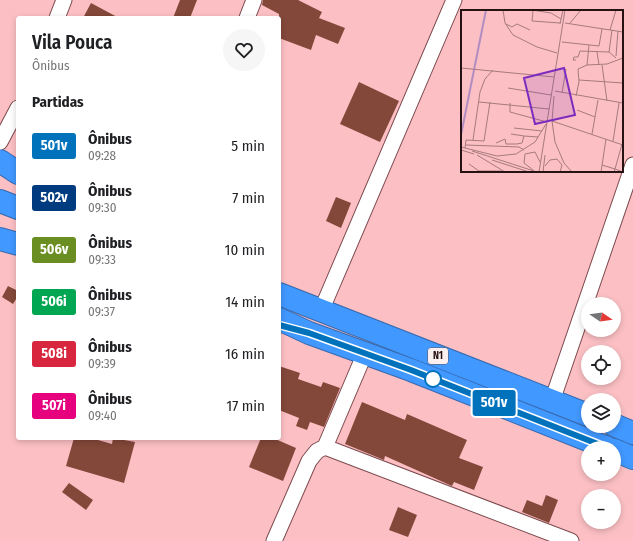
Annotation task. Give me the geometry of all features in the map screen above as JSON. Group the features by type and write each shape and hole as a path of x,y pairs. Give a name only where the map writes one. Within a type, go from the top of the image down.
{"highway":[{"path":"0,161 16,172"},
{"path":"0,175 16,181"},
{"path":"0,201 16,207"},
{"path":"0,239 16,243"},
{"name":"N1","path":"281,295 581,412"},
{"name":"N1","path":"281,320 309,333 365,353 590,441"},
{"path":"281,326 309,333"},
{"path":"621,428 633,433"},
{"path":"621,453 633,458"}],"street":[{"path":"58,16 64,0"},
{"path":"248,16 254,0"},
{"path":"322,311 454,0"},
{"path":"0,142 16,112"},
{"path":"552,401 633,164"},
{"path":"274,541 310,461 317,451 325,447 365,353"},
{"path":"325,447 571,541"}],"building":[{"path":"180,0 197,0 191,16 174,16"},
{"path":"263,0 298,0 322,12 319,18 345,28 338,44 316,35 311,50 281,39 281,16 262,5"},
{"path":"91,3 115,16 84,16"},
{"path":"359,82 399,101 380,142 340,124"},
{"path":"336,197 351,203 341,228 326,221"},
{"path":"8,286 16,290 16,299 13,304 2,297"},
{"path":"281,367 300,373 298,379 321,387 323,382 340,388 324,427 310,422 307,430 296,426 299,418 281,411"},
{"path":"362,402 405,420 407,414 467,440 459,458 483,467 474,490 454,482 452,486 385,456 384,460 345,444"},
{"path":"73,440 98,440 112,444 113,440 135,442 124,483 66,466"},
{"path":"260,440 278,440 296,448 283,481 249,467"},
{"path":"69,483 93,500 86,510 62,492"},
{"path":"546,495 558,500 549,523 522,512 527,500 542,506"},
{"path":"398,507 417,515 408,537 389,530"}],"bus line":[{"name":"501v","path":"281,326 309,333 411,370 590,441"}]}
